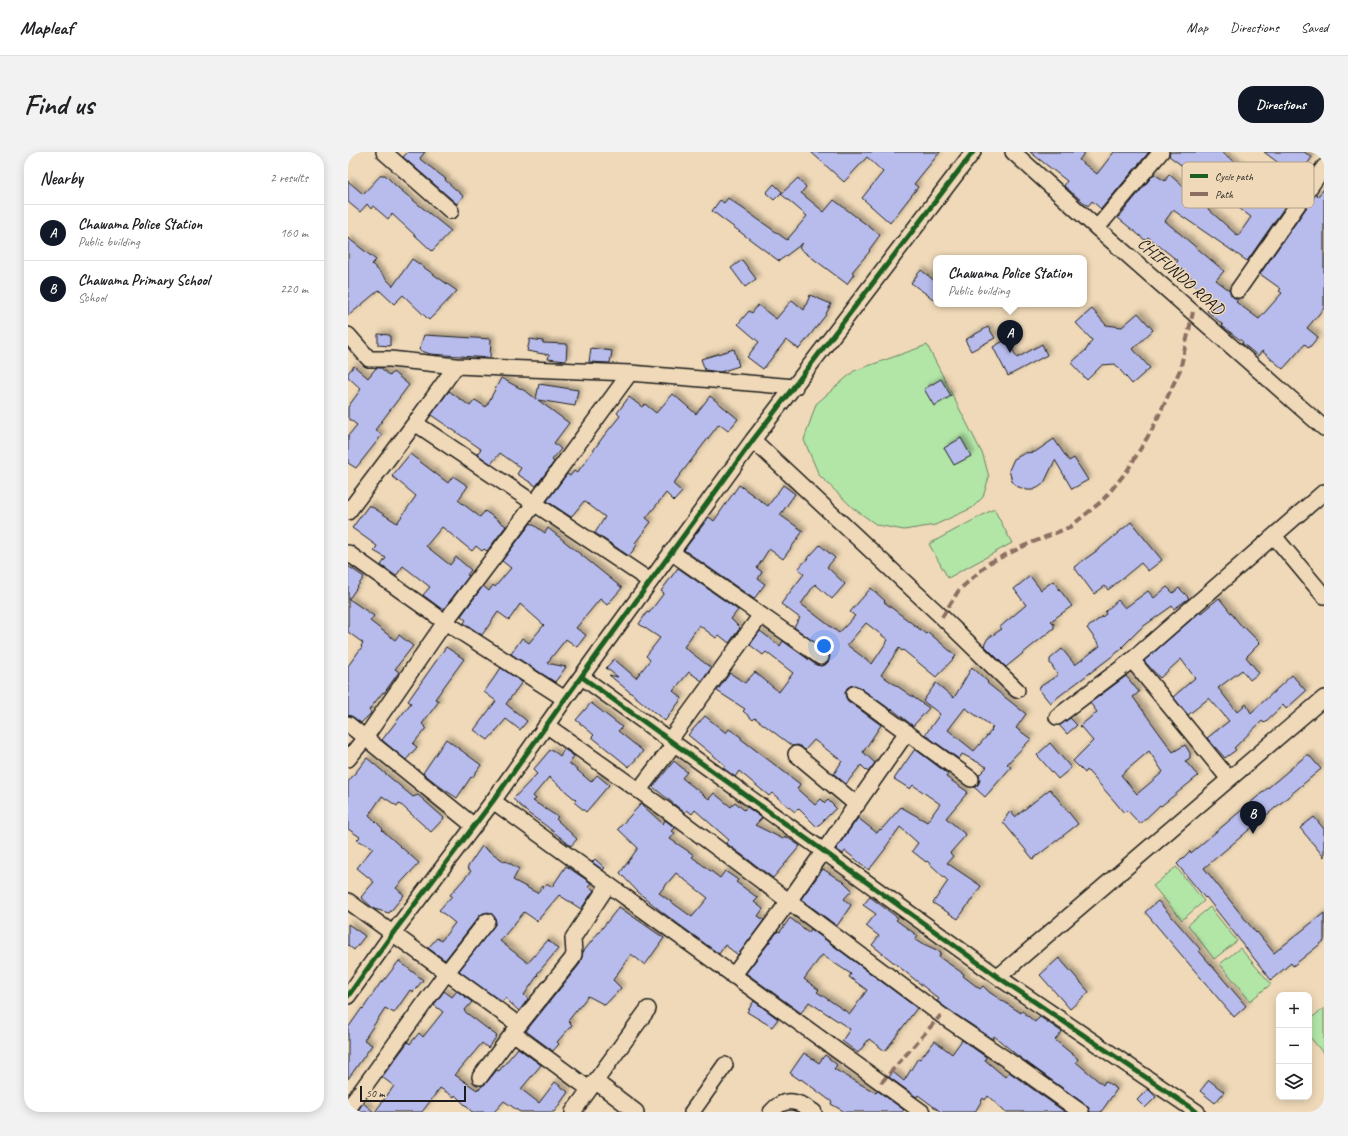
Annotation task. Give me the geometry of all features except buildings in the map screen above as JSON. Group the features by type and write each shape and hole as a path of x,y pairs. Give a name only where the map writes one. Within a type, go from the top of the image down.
{"street":[{"path":"384,152 451,211"},
{"path":"348,996 493,802 546,724 582,677 753,440 795,387 973,152"},
{"name":"CHIFUNDO ROAD","path":"1013,152 1324,428"},
{"path":"1097,228 1161,152"},
{"path":"1314,181 1324,167"},
{"path":"1238,290 1295,208"},
{"path":"348,335 369,359 390,359 456,366 630,373 795,387"},
{"path":"348,512 456,366"},
{"path":"348,759 365,738 445,622 630,373"},
{"path":"415,423 650,582"},
{"path":"753,440 948,622 1017,690"},
{"path":"1057,717 1132,660 1324,492"},
{"path":"1274,536 1324,596"},
{"path":"671,552 821,656"},
{"path":"348,553 445,622 565,699"},
{"path":"639,790 761,615"},
{"path":"1132,660 1229,779"},
{"path":"582,677 998,977 1197,1112"},
{"path":"854,694 971,779"},
{"path":"998,977 1324,698"},
{"path":"348,724 474,826"},
{"path":"546,724 639,790 941,1015 1080,1112"},
{"path":"732,976 789,901 907,732"},
{"path":"796,754 857,805"},
{"path":"493,802 922,1112"},
{"path":"480,1077 572,959 574,954 573,938 608,885"},
{"path":"348,901 447,972 516,1029 592,1085 636,1112"},
{"path":"348,1109 447,972 487,921"},
{"path":"573,1112 648,1010"},
{"path":"692,1112 725,1065"},
{"path":"771,1112 773,1109 786,1102 802,1103 814,1112"}],"green space":[{"path":"927,345 983,455 989,477 983,497 972,508 935,525 904,530 877,525 853,508 819,475 804,440 816,404 854,371"},
{"path":"994,509 1012,543 948,578 929,544"},
{"path":"1176,867 1204,901 1182,920 1153,886"},
{"path":"1210,907 1237,941 1214,959 1188,925"},
{"path":"1240,948 1271,984 1250,1001 1220,964"},
{"path":"1324,1008 1324,1054 1312,1040 1312,1018"}],"marked path":[{"path":"942,617 959,590 989,563 1026,545 1070,527 1102,501 1127,471 1153,428 1180,370 1193,312"},
{"path":"881,1083 941,1015"}],"cycle path":[{"path":"348,996 393,933 493,801 753,440 973,152"},
{"path":"582,677 998,977 1197,1112"}],"place":[{"name":"Chawama Police Station","path":"1010,353"},
{"name":"Chawama Primary School","path":"1253,834"}]}
